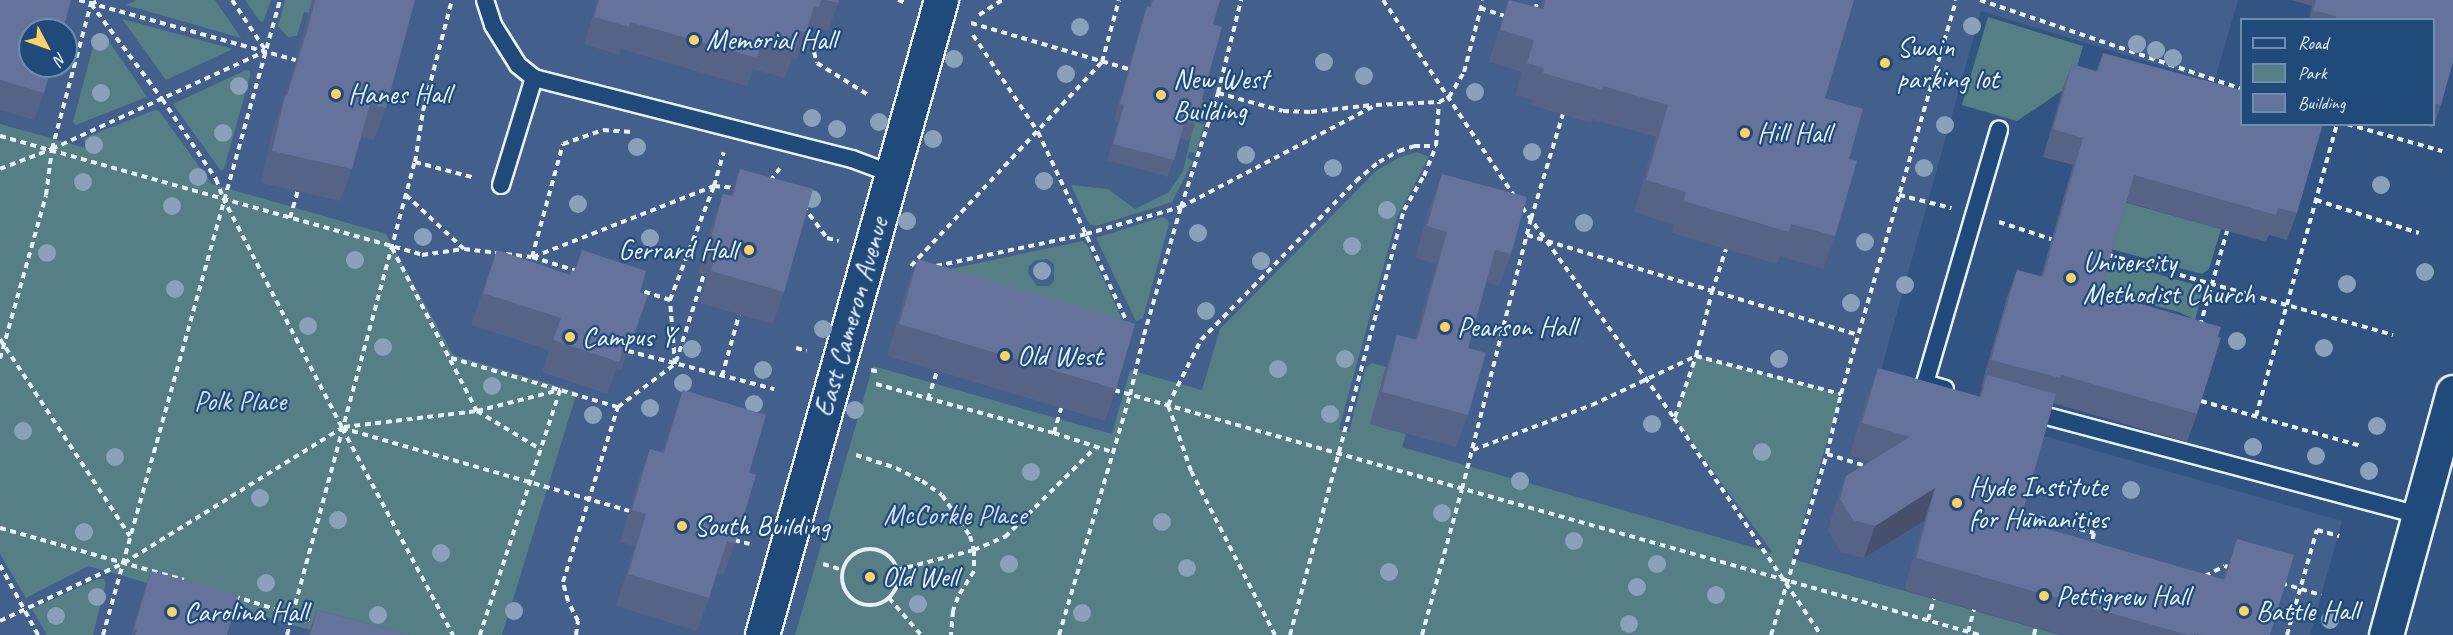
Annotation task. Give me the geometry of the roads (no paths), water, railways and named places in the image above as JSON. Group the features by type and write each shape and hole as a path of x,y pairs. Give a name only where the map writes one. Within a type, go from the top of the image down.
{"street":[{"name":"East Cameron Avenue","path":"762,635 939,6"},
{"path":"2386,635 2453,392"}],"lane":[{"path":"485,0 493,25 518,65 534,78 852,159 892,174"},
{"path":"501,186 534,78"},
{"path":"1960,392 1925,383 1999,130"},
{"path":"2017,408 2419,515"}],"place":[{"name":"Memorial Hall","path":"694,40"},
{"name":"Swain parking lot","path":"1885,63"},
{"name":"Hanes Hall","path":"336,94"},
{"name":"New West Building","path":"1161,95"},
{"name":"Hill Hall","path":"1745,133"},
{"name":"Gerrard Hall","path":"749,250"},
{"name":"University Methodist Church","path":"2071,278"},
{"name":"Pearson Hall","path":"1445,327"},
{"name":"Campus Y","path":"570,337"},
{"name":"Old West","path":"1005,356"},
{"name":"Hyde Institute for Humanities","path":"1957,503"},
{"name":"South Building","path":"682,526"},
{"name":"Old Well","path":"870,577"},
{"name":"Pettigrew Hall","path":"2044,596"},
{"name":"Battle Hall","path":"2244,611"},
{"name":"Carolina Hall","path":"172,612"}],"park label":[{"name":"Polk Place","path":"240,401"},
{"name":"McCorkle Place","path":"955,515"}]}
